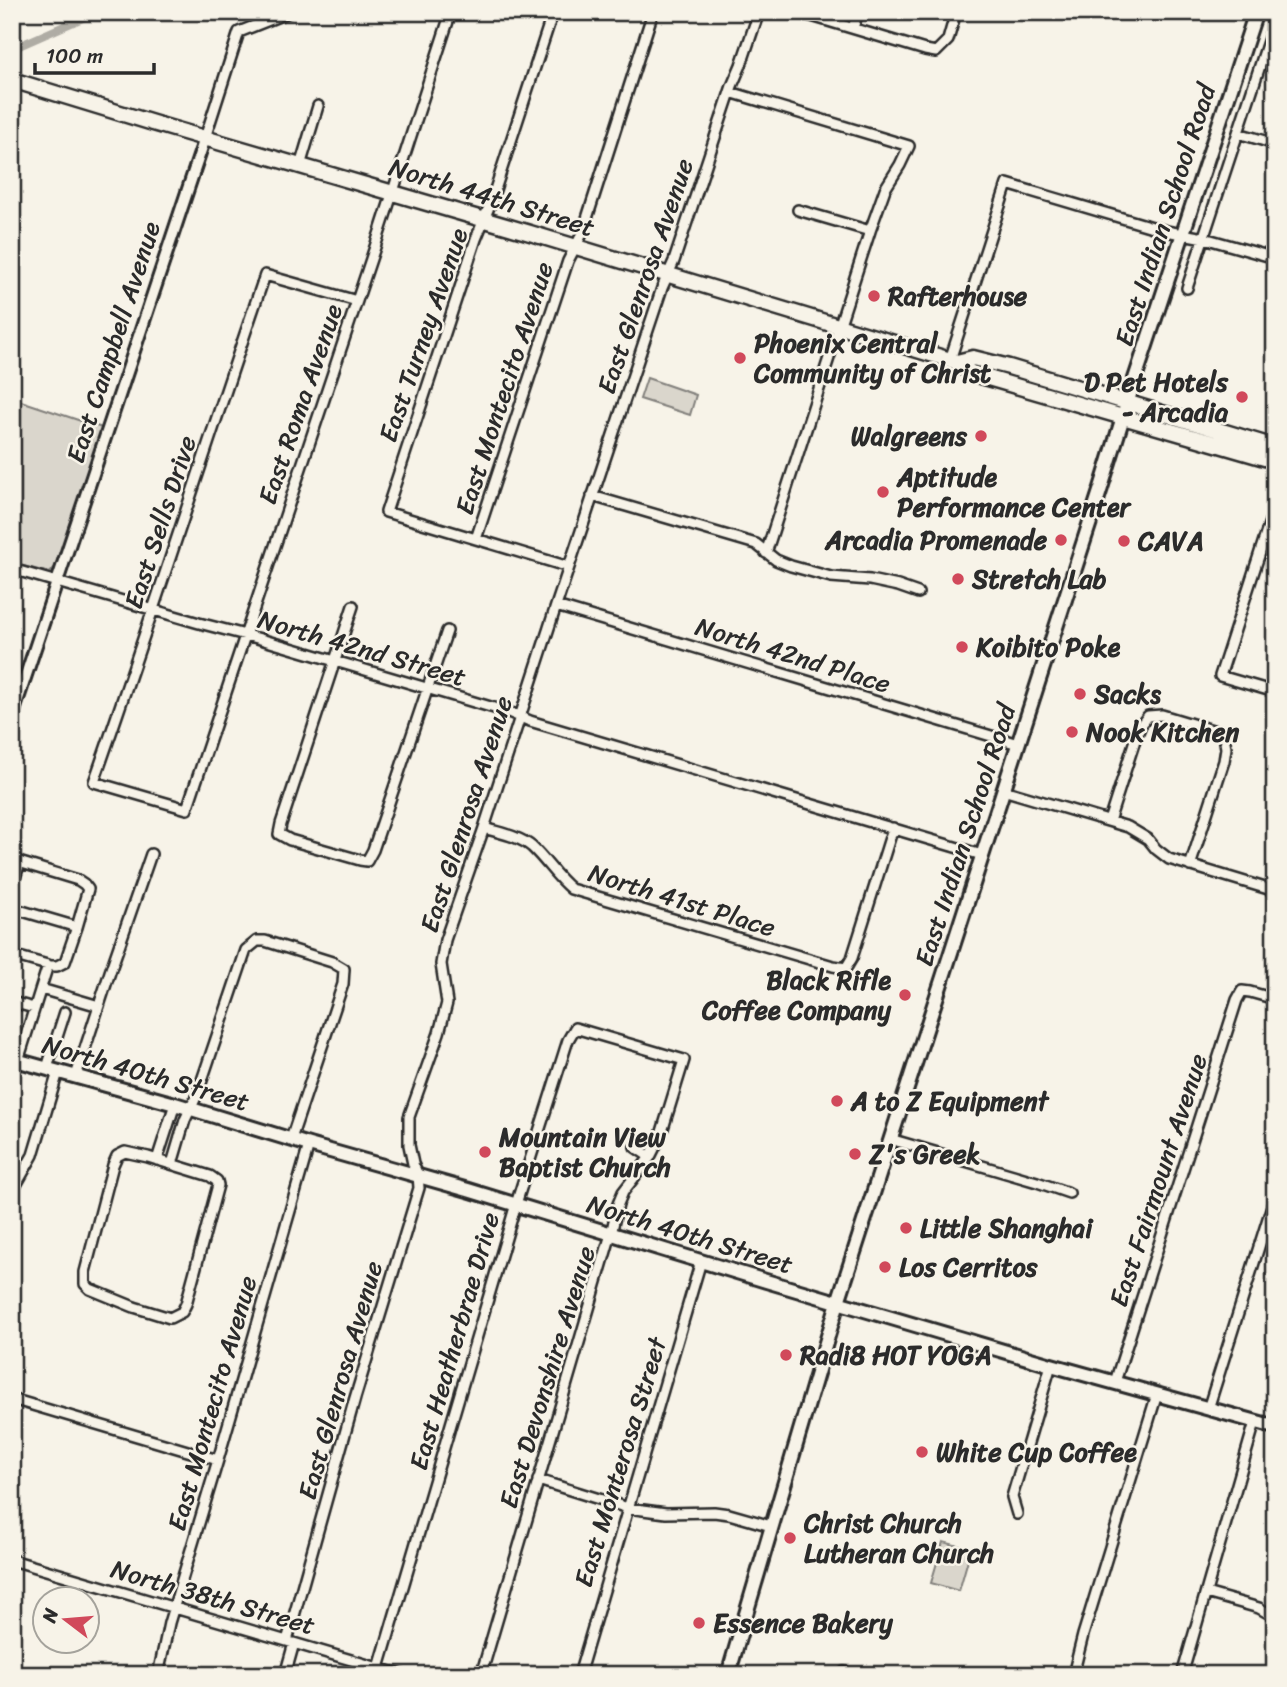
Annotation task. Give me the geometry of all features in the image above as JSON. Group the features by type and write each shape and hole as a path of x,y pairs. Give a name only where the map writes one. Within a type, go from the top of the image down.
{"main road":[{"name":"East Indian School Road","path":"727,1675 838,1302 1255,16"},
{"name":"North 44th Street","path":"12,80 953,361 971,373 1275,461"},
{"name":"North 44th Street","path":"953,361 973,358 1275,447"},
{"name":"North 40th Street","path":"15,1060 191,1108 1051,1365 1275,1427"}],"street":[{"name":"East Campbell Avenue","path":"12,716 239,33 289,12"},
{"name":"East Roma Avenue","path":"187,810 451,12"},
{"name":"East Turney Avenue","path":"476,538 386,512 553,12"},
{"name":"East Montecito Avenue","path":"476,538 568,261 582,234 653,12"},
{"name":"East Glenrosa Avenue","path":"285,1675 290,1642 355,1398 419,1188 418,1175 408,1145 409,1117 447,1003 441,964 445,940 662,288 674,261 759,12"},
{"path":"798,12 936,52 947,40 957,12"},
{"path":"853,29 858,12"},
{"path":"1255,16 1274,24"},
{"name":"East Indian School Road","path":"1187,288 1274,24"},
{"path":"730,92 909,146 886,189 870,231 766,552"},
{"path":"300,166 318,106"},
{"path":"1238,133 1275,144"},
{"path":"953,361 1007,184 1166,231 1204,238 1275,258"},
{"path":"798,210 870,231"},
{"name":"East Sells Drive","path":"187,810 94,782 265,275 356,301"},
{"path":"592,496 756,544 776,560 791,566 831,577 870,580 918,593"},
{"path":"1275,506 1220,676 1275,692"},
{"path":"476,538 569,567"},
{"name":"North 42nd Street","path":"12,569 335,661 982,855"},
{"path":"354,606 279,834 290,840 359,860 368,861 373,850 447,631"},
{"name":"North 42nd Place","path":"556,606 1018,744"},
{"path":"1109,821 1136,737 1141,724 1148,716 1162,715 1224,736 1224,761 1190,866"},
{"path":"1003,790 1137,831 1168,859 1275,891"},
{"name":"North 41st Place","path":"484,828 519,839 531,846 560,881 571,889 846,968 852,958 893,828"},
{"path":"76,1076 151,854"},
{"path":"12,888 16,861 64,875 84,884 88,889 65,962 57,966 48,965 12,955"},
{"path":"12,908 78,927"},
{"path":"172,1164 246,950 257,941 265,941 332,962 344,969 343,984 291,1139"},
{"path":"15,1060 48,965"},
{"path":"41,989 99,1006"},
{"name":"East Fairmount Avenue","path":"1115,1382 1242,991 1275,999"},
{"path":"12,1002 34,1008"},
{"path":"12,1192 33,1155 65,1012"},
{"name":"East Devonshire Avenue","path":"481,1675 618,1204 623,1192 650,1157 662,1135 684,1060 575,1028"},
{"name":"East Heatherbrae Drive","path":"379,1668 516,1204 568,1040 575,1028"},
{"path":"157,1160 175,1104"},
{"path":"167,1127 181,1132"},
{"path":"890,1139 1069,1193"},
{"name":"East Montecito Avenue","path":"158,1675 173,1608 309,1145"},
{"path":"635,1147 650,1157"},
{"path":"125,1152 172,1164 210,1176 217,1181 219,1188 184,1309 170,1318 134,1307 87,1287 85,1272 115,1159 125,1152"},
{"path":"1208,1409 1275,1196"},
{"name":"East Monterosa Street","path":"579,1675 701,1261"},
{"path":"1017,1514 1012,1497 1051,1365"},
{"path":"1073,1675 1157,1394"},
{"path":"12,1399 218,1460"},
{"path":"1182,1675 1255,1422"},
{"path":"538,1480 628,1508 666,1513 729,1514 771,1526"},
{"name":"North 38th Street","path":"12,1560 402,1675"},
{"path":"1206,1593 1259,1608 1275,1617"},
{"path":"844,1673 855,1675"}],"shaded area":[{"path":"647,378 696,395 690,415 640,399"},
{"path":"12,398 102,428 55,567 50,573 12,563"},
{"path":"943,1542 971,1549 959,1591 931,1583"}],"waterway":[{"path":"12,49 96,12"}],"place":[{"name":"Rafterhouse","path":"874,296"},
{"name":"Phoenix Central Community of Christ","path":"740,358"},
{"name":"D Pet Hotels - Arcadia","path":"1242,397"},
{"name":"Walgreens","path":"981,436"},
{"name":"Aptitude Performance Center","path":"883,492"},
{"name":"Arcadia Promenade","path":"1061,540"},
{"name":"CAVA","path":"1124,541"},
{"name":"Stretch Lab","path":"958,579"},
{"name":"Koibito Poke","path":"962,647"},
{"name":"Sacks","path":"1080,694"},
{"name":"Nook Kitchen","path":"1072,732"},
{"name":"Black Rifle Coffee Company","path":"905,995"},
{"name":"A to Z Equipment","path":"837,1101"},
{"name":"Mountain View Baptist Church","path":"485,1152"},
{"name":"Z's Greek","path":"855,1154"},
{"name":"Little Shanghai","path":"906,1228"},
{"name":"Los Cerritos","path":"885,1267"},
{"name":"Radi8 HOT YOGA","path":"786,1355"},
{"name":"White Cup Coffee","path":"922,1452"},
{"name":"Christ Church Lutheran Church","path":"790,1538"},
{"name":"Essence Bakery","path":"699,1623"}]}
